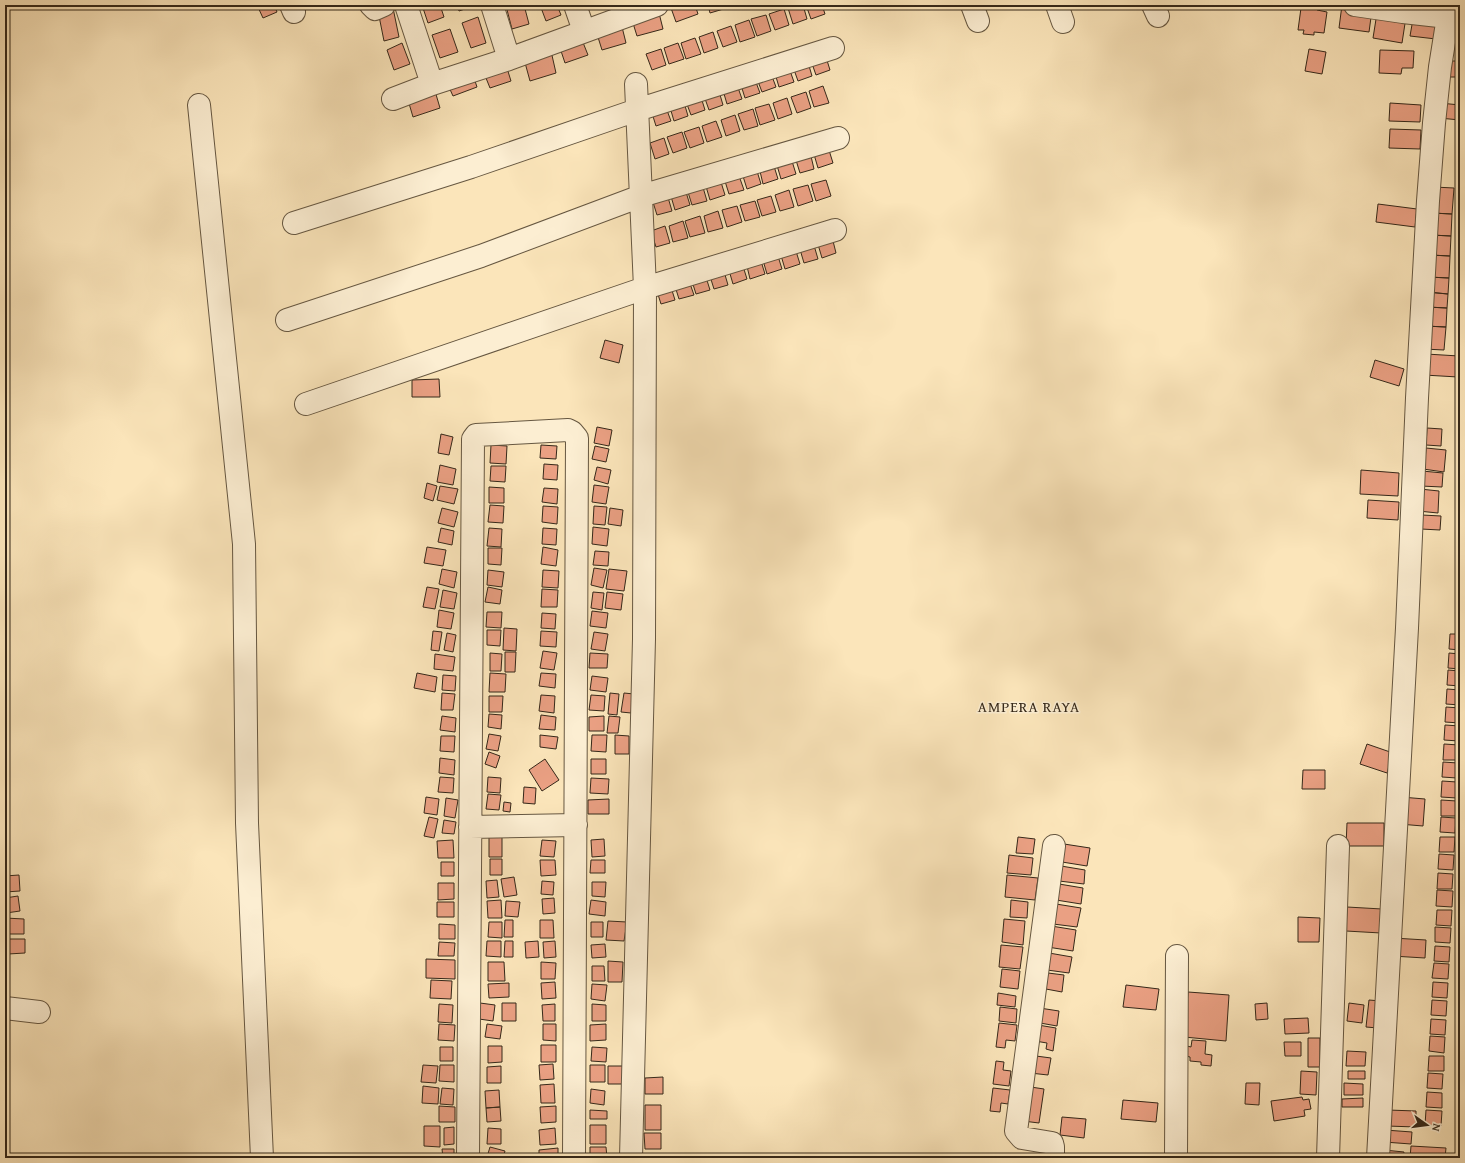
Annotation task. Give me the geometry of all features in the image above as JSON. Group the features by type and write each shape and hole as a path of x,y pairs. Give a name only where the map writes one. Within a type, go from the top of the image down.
{"street":[{"path":"371,5 375,9 384,5"},
{"path":"406,5 432,84"},
{"path":"492,5 509,59"},
{"path":"576,5 584,31"},
{"path":"393,99 432,84 509,59 657,5"},
{"path":"1355,5 1403,12 1448,11 1434,115 1428,201 1407,628 1378,1158"},
{"path":"294,223 471,167 637,110 833,48"},
{"path":"631,1158 644,639 645,288 636,84"},
{"path":"199,105 244,544 246,823 262,1158"},
{"path":"287,320 481,256 641,196 838,138"},
{"path":"306,404 645,288 835,230"},
{"path":"468,1158 472,439 476,435 568,430 577,438 574,1158"},
{"path":"470,827 576,825"},
{"path":"1052,1158 1052,1143 1022,1138 1016,1131 1054,846"},
{"path":"1328,1158 1338,846"},
{"path":"1176,1158 1177,956"},
{"path":"5,1008 39,1012"}],"building":[{"path":"257,5 274,5 277,12 263,18"},
{"path":"422,5 440,5 444,17 428,23"},
{"path":"457,5 474,5 474,6 459,11"},
{"path":"524,5 529,24 512,29 506,6"},
{"path":"540,5 557,5 561,15 546,21"},
{"path":"678,5 695,5 698,14 676,22 671,8"},
{"path":"708,5 737,5 710,13"},
{"path":"796,5 803,5 807,19 793,24 788,8"},
{"path":"806,5 822,5 825,14 811,19"},
{"path":"1308,5 1318,6 1317,10 1327,12 1324,33 1314,32 1314,35 1303,34 1304,30 1298,30 1301,8 1307,9"},
{"path":"1342,5 1372,10 1369,32 1339,28"},
{"path":"393,8 399,37 384,41 378,11"},
{"path":"784,9 789,25 775,30 769,14"},
{"path":"659,13 663,29 637,36 632,20"},
{"path":"1377,13 1406,17 1402,43 1373,38"},
{"path":"766,15 771,31 757,36 751,19"},
{"path":"478,17 486,43 471,48 462,23"},
{"path":"1413,19 1439,22 1436,39 1410,36"},
{"path":"749,20 755,37 740,42 735,25"},
{"path":"1452,21 1460,22 1460,40 1449,38"},
{"path":"731,26 737,42 723,47 717,31"},
{"path":"622,27 626,43 602,50 597,34"},
{"path":"450,29 458,52 440,58 432,35"},
{"path":"713,32 718,48 704,53 699,37"},
{"path":"695,38 701,54 686,59 681,43"},
{"path":"582,40 588,55 565,63 560,48"},
{"path":"402,43 410,64 394,70 387,50"},
{"path":"678,43 684,59 669,64 664,48"},
{"path":"661,49 666,65 652,70 646,54"},
{"path":"1309,49 1326,52 1322,74 1305,71"},
{"path":"1380,50 1414,51 1413,68 1402,68 1401,74 1379,73"},
{"path":"551,51 556,73 530,81 524,59"},
{"path":"825,54 830,70 816,75 810,58"},
{"path":"807,59 812,76 798,81 792,64"},
{"path":"1446,61 1460,61 1460,77 1446,77"},
{"path":"506,65 511,81 490,88 484,73"},
{"path":"788,65 794,82 779,87 774,70"},
{"path":"770,71 776,87 762,92 756,76"},
{"path":"473,75 477,87 453,96 448,85"},
{"path":"754,77 760,93 745,98 740,82"},
{"path":"736,82 742,99 727,104 722,87"},
{"path":"823,86 829,103 814,107 809,91"},
{"path":"718,88 723,105 709,110 703,93"},
{"path":"435,91 440,108 413,117 408,100"},
{"path":"806,92 811,108 797,113 791,97"},
{"path":"700,94 705,110 691,115 685,99"},
{"path":"787,98 792,114 778,119 773,103"},
{"path":"683,99 688,116 674,121 669,104"},
{"path":"1390,103 1421,105 1420,122 1389,121"},
{"path":"1440,103 1460,105 1460,120 1439,118"},
{"path":"769,104 775,120 760,125 755,108"},
{"path":"665,105 671,121 656,126 651,110"},
{"path":"753,109 758,126 744,130 738,114"},
{"path":"735,115 740,131 726,136 721,120"},
{"path":"716,121 722,137 707,142 702,126"},
{"path":"699,127 704,143 690,148 684,132"},
{"path":"1390,129 1421,130 1420,149 1389,148"},
{"path":"682,132 687,148 673,153 667,137"},
{"path":"664,138 669,154 655,159 650,143"},
{"path":"828,147 833,163 818,168 813,151"},
{"path":"810,152 814,169 800,173 795,157"},
{"path":"791,158 796,174 781,179 776,162"},
{"path":"773,163 778,179 763,184 759,167"},
{"path":"756,168 761,184 747,189 742,173"},
{"path":"738,173 744,190 729,194 724,178"},
{"path":"720,179 725,195 710,200 705,183"},
{"path":"826,180 831,196 816,201 811,184"},
{"path":"702,184 707,201 692,205 687,189"},
{"path":"808,185 813,201 798,206 793,189"},
{"path":"1434,187 1454,188 1452,214 1432,213"},
{"path":"685,189 690,205 675,210 670,193"},
{"path":"789,190 794,207 780,211 775,195"},
{"path":"667,194 672,211 657,215 652,199"},
{"path":"771,196 776,212 762,216 757,200"},
{"path":"755,201 760,217 745,221 740,205"},
{"path":"1378,204 1417,209 1415,227 1376,222"},
{"path":"737,206 742,222 727,227 722,210"},
{"path":"718,211 723,228 708,232 704,216"},
{"path":"1432,213 1452,214 1451,236 1431,235"},
{"path":"700,216 705,233 690,237 685,221"},
{"path":"683,221 688,238 673,242 669,226"},
{"path":"665,226 670,243 656,247 651,231"},
{"path":"1431,235 1451,236 1450,256 1430,255"},
{"path":"832,237 836,253 822,258 817,241"},
{"path":"813,242 818,259 804,263 799,246"},
{"path":"795,248 800,264 785,269 780,252"},
{"path":"777,253 782,269 767,274 762,257"},
{"path":"1430,255 1450,256 1449,278 1428,277"},
{"path":"760,258 765,274 750,279 746,262"},
{"path":"742,263 747,279 733,284 728,267"},
{"path":"723,268 728,285 714,289 709,273"},
{"path":"705,274 710,290 696,294 691,278"},
{"path":"1428,277 1449,278 1448,294 1427,292"},
{"path":"688,278 694,295 679,299 674,283"},
{"path":"670,284 675,300 661,304 656,288"},
{"path":"1427,292 1448,294 1447,308 1427,307"},
{"path":"1427,307 1447,308 1446,327 1425,326"},
{"path":"1425,326 1446,327 1444,350 1424,349"},
{"path":"605,340 623,345 619,363 600,358"},
{"path":"1426,354 1459,356 1458,377 1424,375"},
{"path":"1375,360 1404,369 1399,386 1370,377"},
{"path":"439,379 440,397 412,397 412,380"},
{"path":"597,427 612,430 609,446 594,443"},
{"path":"1427,428 1442,429 1441,446 1426,445"},
{"path":"441,434 453,437 449,455 438,453"},
{"path":"491,445 507,446 506,464 490,463"},
{"path":"541,445 557,446 556,459 540,458"},
{"path":"595,446 609,449 606,462 592,459"},
{"path":"1426,448 1446,450 1444,472 1416,468 1425,461"},
{"path":"544,464 558,465 557,480 543,479"},
{"path":"440,465 456,469 453,485 437,482"},
{"path":"491,466 506,466 505,482 490,481"},
{"path":"597,467 611,470 608,484 594,480"},
{"path":"1361,470 1399,473 1398,496 1360,494"},
{"path":"1422,471 1443,473 1442,487 1421,486"},
{"path":"427,483 437,486 433,501 424,498"},
{"path":"594,485 609,487 606,504 592,502"},
{"path":"440,486 458,489 454,504 437,500"},
{"path":"489,487 504,488 504,503 489,503"},
{"path":"544,488 558,489 557,504 542,502"},
{"path":"1420,489 1439,491 1438,513 1418,511"},
{"path":"1368,500 1399,502 1398,520 1367,518"},
{"path":"490,505 504,506 503,523 488,522"},
{"path":"543,506 558,507 557,524 542,522"},
{"path":"594,506 607,507 605,525 593,524"},
{"path":"442,508 458,512 454,527 438,523"},
{"path":"610,508 623,510 621,526 608,524"},
{"path":"1422,515 1441,516 1440,530 1421,529"},
{"path":"593,527 609,529 607,546 592,544"},
{"path":"441,528 454,531 452,545 438,542"},
{"path":"489,528 502,529 501,547 487,546"},
{"path":"543,528 557,529 556,545 542,544"},
{"path":"427,547 446,550 443,566 424,563"},
{"path":"543,547 558,550 556,566 541,564"},
{"path":"488,548 502,548 501,565 488,564"},
{"path":"595,551 609,552 608,566 593,565"},
{"path":"594,568 607,570 603,588 591,585"},
{"path":"442,569 457,572 454,588 439,584"},
{"path":"609,569 627,571 624,591 606,589"},
{"path":"488,570 504,572 502,587 487,585"},
{"path":"543,570 559,571 558,588 542,587"},
{"path":"427,587 439,589 435,609 423,607"},
{"path":"488,587 502,590 500,604 485,602"},
{"path":"542,589 558,590 557,607 541,607"},
{"path":"443,590 457,593 454,609 440,607"},
{"path":"593,592 604,593 602,610 591,608"},
{"path":"607,592 623,594 621,610 605,608"},
{"path":"439,610 454,613 451,629 437,627"},
{"path":"592,611 608,613 606,628 590,626"},
{"path":"487,612 502,612 501,628 486,627"},
{"path":"542,613 556,614 555,629 541,628"},
{"path":"504,628 517,629 516,651 503,650"},
{"path":"487,630 501,630 500,646 487,645"},
{"path":"433,631 442,632 439,651 431,650"},
{"path":"541,631 557,632 556,647 540,646"},
{"path":"594,632 608,634 605,651 591,649"},
{"path":"447,633 456,635 453,652 444,650"},
{"path":"1450,634 1460,634 1460,650 1449,649"},
{"path":"543,651 557,653 554,670 540,668"},
{"path":"505,652 516,652 515,672 505,672"},
{"path":"490,653 502,654 501,671 490,671"},
{"path":"590,653 608,654 607,668 589,668"},
{"path":"1449,653 1460,654 1460,669 1448,668"},
{"path":"435,654 455,657 453,671 434,669"},
{"path":"1448,670 1460,671 1460,686 1447,685"},
{"path":"417,673 437,677 435,692 414,688"},
{"path":"490,673 506,674 505,692 489,692"},
{"path":"541,673 556,674 555,688 539,686"},
{"path":"443,675 456,676 455,691 442,690"},
{"path":"592,676 608,678 606,692 590,690"},
{"path":"1447,689 1460,690 1460,705 1446,704"},
{"path":"442,693 455,694 453,710 441,710"},
{"path":"610,693 619,694 617,715 608,714"},
{"path":"624,693 634,694 631,713 621,712"},
{"path":"541,695 555,696 554,713 539,711"},
{"path":"591,695 605,696 604,711 589,710"},
{"path":"489,696 503,696 502,712 489,712"},
{"path":"1446,707 1460,708 1460,723 1445,722"},
{"path":"489,714 502,715 501,729 488,727"},
{"path":"541,715 556,717 555,730 539,729"},
{"path":"442,716 456,718 455,732 440,730"},
{"path":"604,716 604,731 589,731 589,717"},
{"path":"609,716 620,717 618,733 607,733"},
{"path":"1445,725 1460,726 1459,741 1444,740"},
{"path":"489,734 501,736 498,751 486,749"},
{"path":"540,735 558,737 556,749 540,747"},
{"path":"592,735 607,735 606,752 591,751"},
{"path":"615,735 629,736 629,754 615,754"},
{"path":"441,736 455,736 454,752 440,751"},
{"path":"1367,744 1393,753 1387,773 1360,764"},
{"path":"1444,744 1459,745 1458,760 1443,760"},
{"path":"489,752 500,756 496,768 485,764"},
{"path":"440,758 455,760 454,775 439,773"},
{"path":"545,759 559,780 542,791 529,770"},
{"path":"591,759 606,759 606,774 591,774"},
{"path":"1443,762 1458,763 1457,778 1442,777"},
{"path":"1303,770 1325,770 1325,789 1302,789"},
{"path":"440,777 454,778 453,793 438,792"},
{"path":"488,777 501,778 500,793 487,792"},
{"path":"591,778 609,779 608,794 590,793"},
{"path":"1442,781 1457,782 1457,798 1441,797"},
{"path":"524,787 536,788 535,804 523,803"},
{"path":"488,794 501,795 499,810 486,809"},
{"path":"426,797 439,799 437,815 424,813"},
{"path":"1401,797 1425,799 1423,826 1399,824"},
{"path":"446,798 458,800 455,818 444,816"},
{"path":"609,799 609,814 588,814 588,800"},
{"path":"1441,800 1457,801 1456,816 1441,816"},
{"path":"504,802 511,803 510,812 503,811"},
{"path":"429,817 438,819 434,838 424,836"},
{"path":"1441,817 1456,818 1455,833 1440,832"},
{"path":"444,820 456,822 454,834 442,833"},
{"path":"1347,823 1384,823 1384,846 1346,846"},
{"path":"489,837 502,837 502,857 489,857"},
{"path":"1018,837 1035,839 1033,854 1016,853"},
{"path":"1440,837 1455,837 1454,852 1439,852"},
{"path":"604,839 605,856 592,857 591,840"},
{"path":"453,840 454,858 438,858 437,841"},
{"path":"542,840 556,841 554,857 540,856"},
{"path":"1064,844 1090,848 1087,866 1062,862"},
{"path":"1439,854 1454,855 1453,870 1438,869"},
{"path":"1009,855 1033,858 1031,875 1007,873"},
{"path":"490,859 502,859 502,875 490,875"},
{"path":"540,860 555,860 556,875 541,876"},
{"path":"591,860 605,860 605,873 590,873"},
{"path":"441,862 454,862 454,876 441,876"},
{"path":"1061,866 1085,870 1084,884 1059,881"},
{"path":"1438,873 1453,874 1452,889 1437,889"},
{"path":"19,875 20,891 5,892 5,876"},
{"path":"1007,875 1038,878 1035,900 1005,897"},
{"path":"514,877 517,895 504,897 501,879"},
{"path":"497,880 499,897 487,898 486,881"},
{"path":"542,881 554,882 553,895 541,894"},
{"path":"592,882 606,882 605,897 592,896"},
{"path":"438,883 454,883 454,899 438,900"},
{"path":"1059,884 1083,888 1081,904 1056,900"},
{"path":"1437,890 1453,891 1452,907 1436,906"},
{"path":"18,896 20,911 6,913 5,898"},
{"path":"554,898 555,913 543,914 542,899"},
{"path":"501,900 502,918 488,918 487,901"},
{"path":"591,900 606,902 605,916 589,914"},
{"path":"1011,900 1028,902 1027,918 1010,917"},
{"path":"506,901 520,902 518,917 505,916"},
{"path":"437,902 454,902 454,917 437,917"},
{"path":"1056,904 1081,908 1077,927 1053,924"},
{"path":"1347,907 1382,909 1381,933 1346,931"},
{"path":"1437,910 1452,910 1451,926 1436,925"},
{"path":"1298,917 1320,918 1319,942 1298,942"},
{"path":"5,918 24,919 24,934 6,934"},
{"path":"1004,919 1025,921 1023,945 1002,942"},
{"path":"505,920 513,920 513,937 504,937"},
{"path":"540,920 553,920 554,938 540,938"},
{"path":"608,921 627,922 624,941 606,940"},
{"path":"489,922 502,922 502,938 488,937"},
{"path":"591,922 603,922 603,937 591,937"},
{"path":"439,924 455,925 455,939 439,939"},
{"path":"1045,925 1076,930 1073,951 1041,946"},
{"path":"1435,927 1451,928 1450,943 1435,942"},
{"path":"1393,938 1426,940 1425,958 1392,956"},
{"path":"8,939 25,939 25,953 8,954"},
{"path":"487,941 501,941 501,957 486,956"},
{"path":"505,941 513,941 513,957 504,957"},
{"path":"538,941 539,957 526,958 525,942"},
{"path":"555,941 556,957 544,958 543,942"},
{"path":"439,942 455,943 454,956 438,956"},
{"path":"605,944 606,957 592,958 591,945"},
{"path":"1001,945 1023,947 1020,969 999,967"},
{"path":"1435,946 1450,947 1449,962 1434,961"},
{"path":"1049,953 1072,957 1069,973 1047,970"},
{"path":"426,959 455,960 455,979 426,978"},
{"path":"608,961 623,962 622,982 608,982"},
{"path":"488,962 504,962 505,981 488,981"},
{"path":"541,962 556,963 555,979 541,979"},
{"path":"1434,963 1449,964 1448,979 1432,978"},
{"path":"592,966 604,966 605,981 592,981"},
{"path":"1002,969 1020,971 1018,989 1000,987"},
{"path":"1048,973 1064,975 1062,992 1046,989"},
{"path":"431,980 452,981 451,999 430,998"},
{"path":"555,982 556,998 542,999 541,983"},
{"path":"1433,982 1448,983 1447,998 1432,997"},
{"path":"509,983 509,997 489,998 488,984"},
{"path":"592,984 607,985 605,1001 591,999"},
{"path":"1126,985 1159,989 1156,1010 1123,1007"},
{"path":"1188,992 1229,995 1226,1041 1184,1037"},
{"path":"998,993 1016,996 1015,1007 997,1005"},
{"path":"1369,1000 1381,1001 1378,1028 1366,1027"},
{"path":"1432,1000 1447,1001 1446,1016 1431,1015"},
{"path":"480,1003 495,1005 493,1021 479,1019"},
{"path":"502,1003 516,1003 516,1021 502,1021"},
{"path":"1267,1003 1268,1019 1256,1020 1255,1004"},
{"path":"1349,1003 1364,1005 1362,1023 1347,1021"},
{"path":"439,1004 453,1005 452,1023 438,1022"},
{"path":"555,1004 555,1021 543,1021 542,1005"},
{"path":"592,1004 606,1005 606,1021 592,1021"},
{"path":"1000,1007 1017,1009 1016,1023 999,1021"},
{"path":"1033,1007 1059,1011 1057,1026 1040,1023"},
{"path":"1308,1018 1309,1033 1285,1034 1284,1019"},
{"path":"1431,1019 1446,1020 1445,1035 1430,1034"},
{"path":"999,1023 1017,1025 1015,1041 1006,1040 1005,1048 996,1047"},
{"path":"439,1024 455,1025 454,1041 438,1040"},
{"path":"487,1024 502,1026 500,1039 485,1037"},
{"path":"543,1024 556,1024 556,1041 543,1040"},
{"path":"606,1024 606,1040 590,1041 590,1025"},
{"path":"1038,1025 1056,1028 1053,1051 1046,1049 1047,1043 1035,1041"},
{"path":"1430,1036 1445,1037 1444,1053 1429,1051"},
{"path":"1308,1038 1320,1038 1320,1067 1308,1067"},
{"path":"1192,1040 1206,1041 1205,1054 1212,1055 1211,1066 1201,1065 1201,1062 1190,1061 1190,1057 1186,1056 1187,1046 1191,1047"},
{"path":"1284,1042 1301,1042 1301,1056 1285,1056"},
{"path":"541,1045 556,1045 556,1062 541,1062"},
{"path":"488,1046 502,1046 502,1062 488,1063"},
{"path":"440,1047 453,1047 453,1061 440,1061"},
{"path":"592,1047 607,1048 606,1062 591,1061"},
{"path":"1347,1051 1366,1052 1365,1066 1346,1066"},
{"path":"1036,1056 1051,1058 1048,1075 1030,1073"},
{"path":"1429,1056 1444,1056 1444,1071 1428,1071"},
{"path":"996,1061 1004,1062 1003,1070 1011,1071 1009,1086 993,1084"},
{"path":"553,1064 554,1079 540,1080 539,1065"},
{"path":"423,1065 438,1066 436,1083 421,1082"},
{"path":"440,1065 454,1065 454,1082 439,1081"},
{"path":"590,1065 605,1065 605,1082 590,1082"},
{"path":"501,1066 501,1083 487,1083 487,1067"},
{"path":"608,1066 624,1066 624,1084 608,1084"},
{"path":"1301,1071 1317,1072 1316,1095 1300,1094"},
{"path":"1348,1071 1365,1071 1365,1079 1348,1079"},
{"path":"1428,1073 1443,1074 1442,1089 1427,1088"},
{"path":"663,1077 663,1094 645,1094 645,1078"},
{"path":"1246,1083 1260,1083 1259,1105 1245,1104"},
{"path":"1344,1083 1363,1084 1363,1095 1344,1095"},
{"path":"554,1084 555,1103 541,1103 540,1085"},
{"path":"423,1086 439,1088 438,1104 422,1103"},
{"path":"1024,1086 1044,1089 1039,1123 1023,1121"},
{"path":"442,1088 454,1089 453,1105 440,1104"},
{"path":"993,1088 1010,1090 1008,1104 1001,1103 1000,1112 990,1111"},
{"path":"591,1089 605,1091 604,1105 590,1103"},
{"path":"499,1090 500,1107 486,1108 485,1091"},
{"path":"1427,1092 1442,1093 1442,1108 1426,1107"},
{"path":"1302,1097 1303,1100 1309,1099 1311,1109 1304,1110 1305,1116 1274,1121 1271,1101"},
{"path":"1363,1098 1363,1107 1342,1107 1342,1099"},
{"path":"1123,1100 1158,1103 1156,1122 1121,1119"},
{"path":"645,1105 661,1105 661,1130 645,1130"},
{"path":"439,1106 455,1107 455,1122 439,1122"},
{"path":"556,1106 556,1122 541,1123 540,1107"},
{"path":"500,1107 501,1121 487,1122 486,1108"},
{"path":"590,1110 607,1111 607,1119 590,1119"},
{"path":"1388,1110 1416,1111 1416,1127 1387,1126"},
{"path":"1426,1110 1442,1111 1441,1126 1425,1125"},
{"path":"1062,1117 1086,1119 1084,1138 1060,1135"},
{"path":"590,1125 606,1125 606,1144 590,1144"},
{"path":"424,1126 440,1126 440,1147 424,1146"},
{"path":"454,1127 454,1144 444,1145 444,1128"},
{"path":"488,1128 501,1129 501,1144 487,1144"},
{"path":"555,1128 556,1144 540,1145 539,1130"},
{"path":"1385,1130 1412,1132 1411,1144 1384,1142"},
{"path":"644,1133 661,1133 661,1149 645,1149"},
{"path":"1411,1146 1446,1148 1445,1158 1410,1158"},
{"path":"490,1147 505,1151 503,1158 487,1157"},
{"path":"590,1147 606,1147 607,1158 590,1158"},
{"path":"558,1148 558,1158 539,1158 539,1150"},
{"path":"442,1149 454,1149 454,1158 443,1158"},
{"path":"1384,1150 1404,1152 1403,1158 1383,1158"}],"district":[{"name":"AMPERA RAYA","path":"1029,706"}]}
